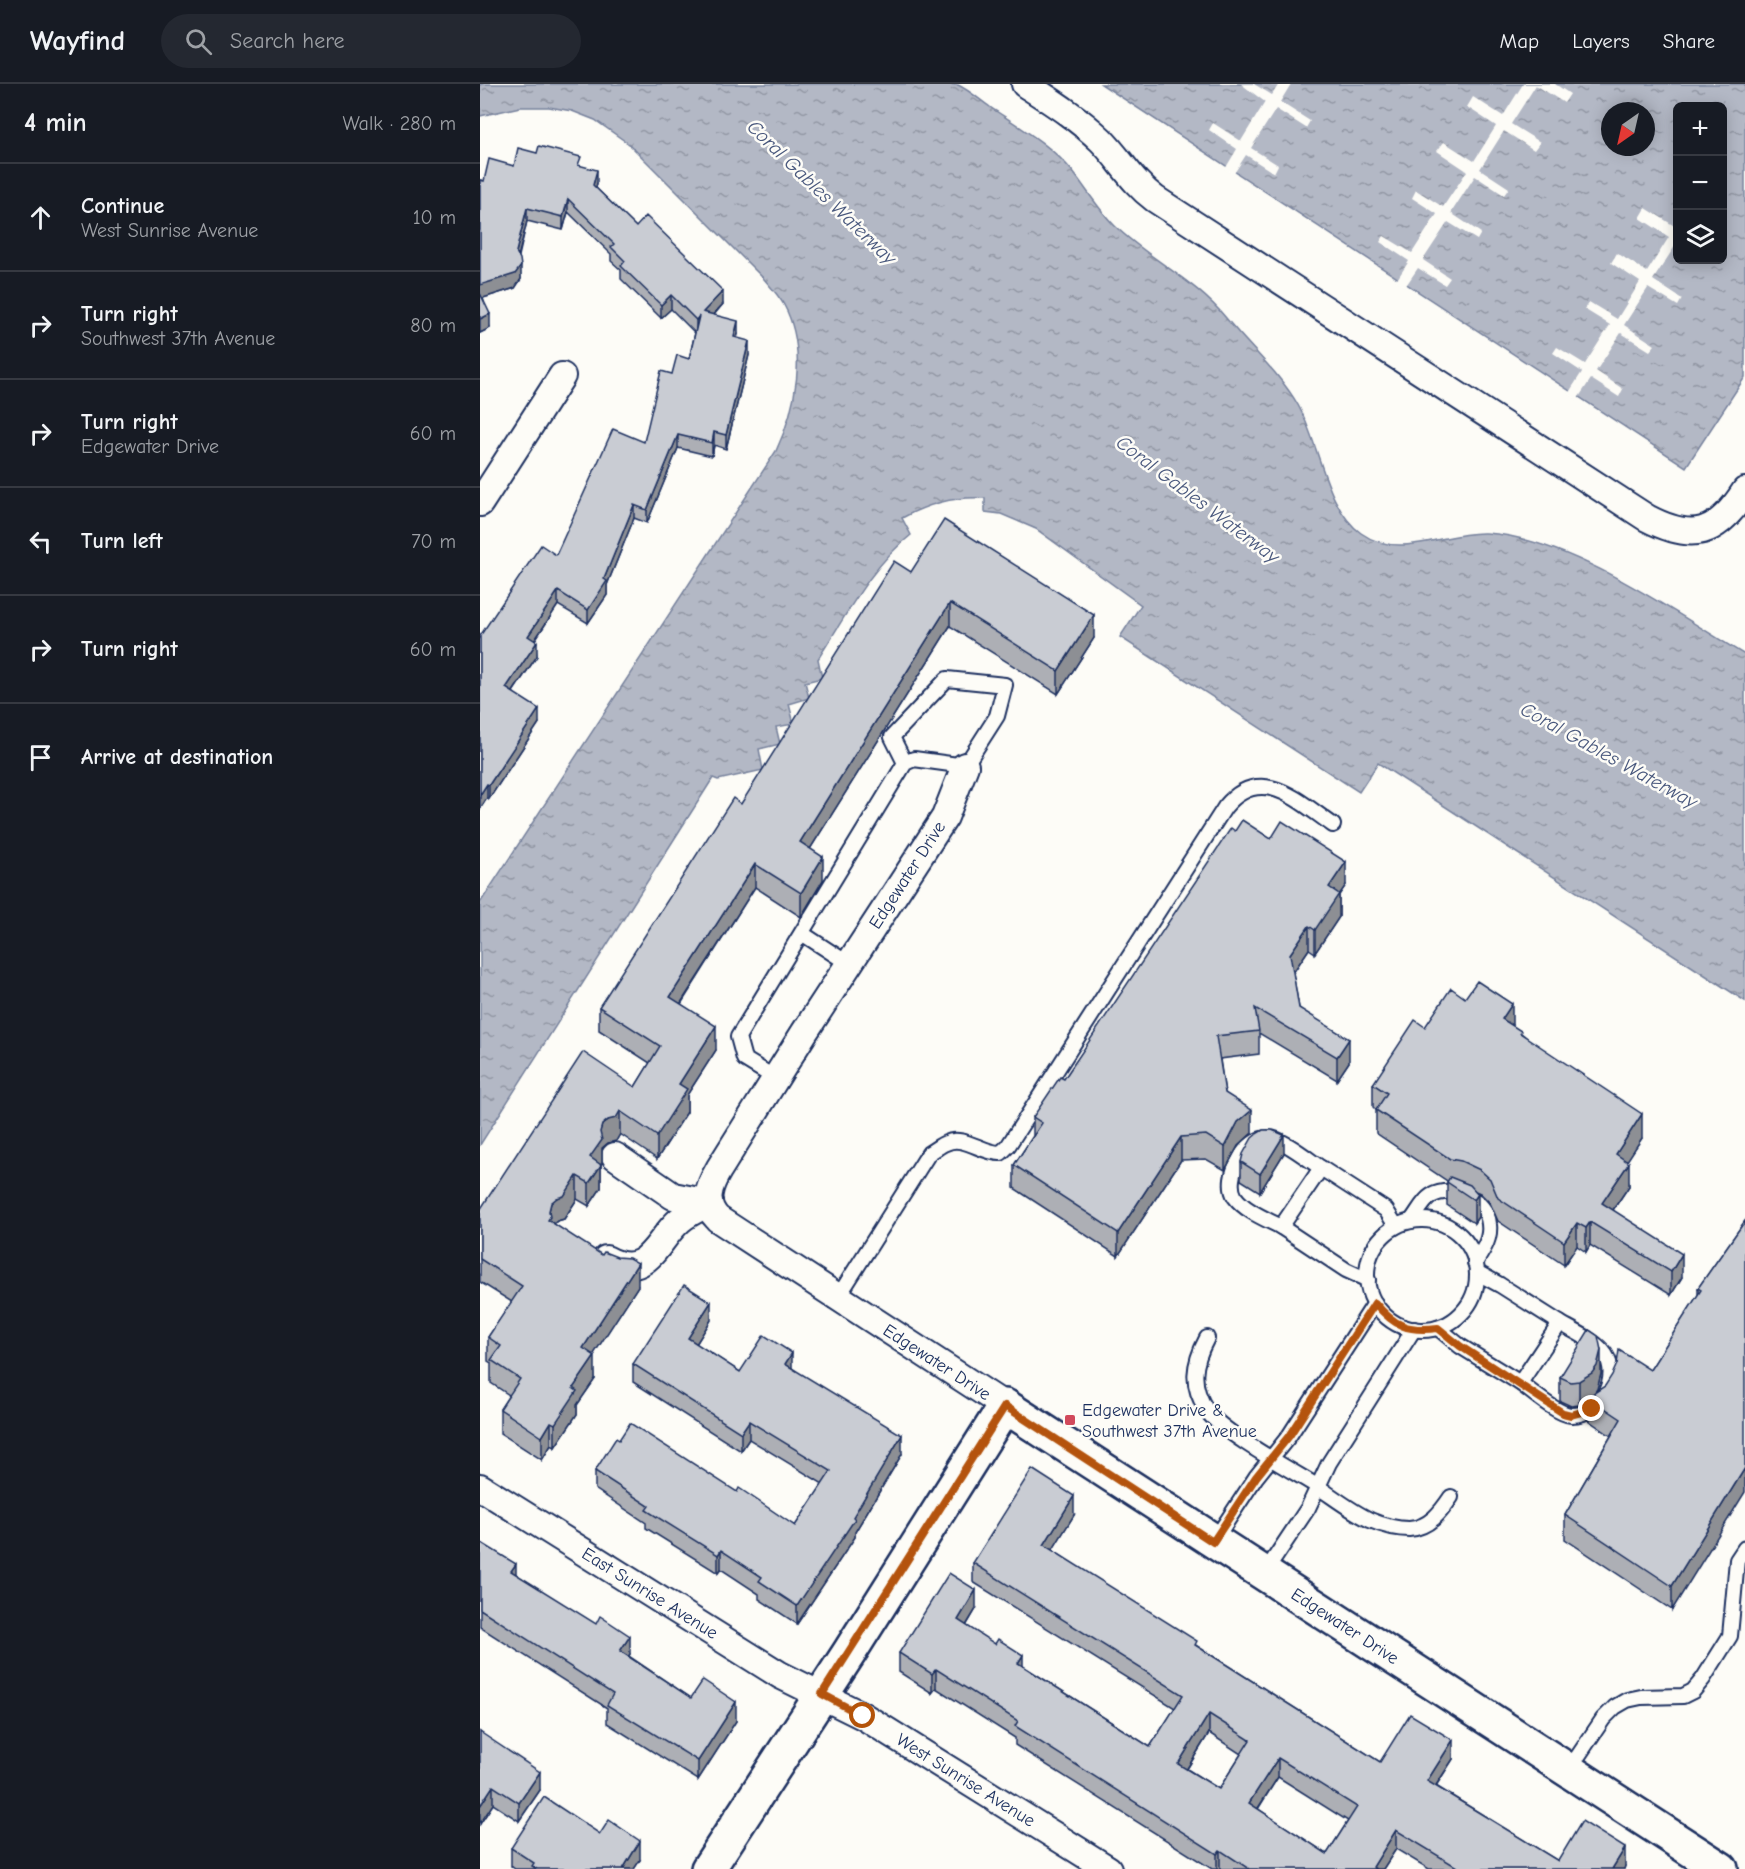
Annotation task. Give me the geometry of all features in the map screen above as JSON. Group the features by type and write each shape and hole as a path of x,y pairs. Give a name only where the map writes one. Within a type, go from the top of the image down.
{"street":[{"path":"1025,84 1072,115 1090,130 1143,190 1155,199 1647,518 1681,532 1696,532 1713,526 1726,516 1745,491"},
{"path":"480,503 562,376"},
{"name":"Edgewater Drive","path":"965,766 945,817 775,1078 713,1179 708,1203 712,1214 1213,1542 1721,1869"},
{"path":"615,1156 674,1196 708,1203"},
{"path":"582,1245 609,1262 626,1266 642,1263 652,1255 679,1221 708,1203"},
{"path":"708,1869 1005,1406"},
{"name":"East Sunrise Avenue","path":"480,1487 780,1675 822,1694"},
{"name":"West Sunrise Avenue","path":"822,1694 863,1716 1108,1869"}],"lane":[{"path":"775,1078 744,1059 738,1037 803,934 905,763 914,759 965,766 997,716 1005,685 947,679 892,737 905,763"},
{"path":"838,1297 930,1153 948,1141 962,1141 992,1154 1001,1153 1008,1146 1225,807 1234,797 1257,786 1271,787 1283,792 1333,825"},
{"path":"803,934 849,964"},
{"path":"1368,1280 1346,1270 1257,1214 1236,1197 1232,1190 1235,1166 1255,1141 1270,1137 1283,1143 1386,1210 1396,1226"},
{"path":"1281,1227 1321,1168"},
{"path":"1411,1221 1430,1197 1441,1192 1452,1192 1473,1198 1482,1205 1488,1215 1490,1226 1488,1241 1477,1268"},
{"path":"1411,1221 1433,1221 1453,1229 1465,1239 1474,1255 1477,1268 1476,1291 1468,1307 1455,1320 1438,1328 1414,1329 1402,1326 1387,1317 1375,1303 1369,1289 1369,1260 1375,1246 1396,1226 1411,1221"},
{"path":"1438,1328 1460,1346 1520,1383 1554,1408 1571,1415 1592,1409 1607,1392 1610,1378 1607,1357 1600,1348 1477,1268"},
{"path":"1213,1542 1256,1477 1289,1436 1375,1303"},
{"path":"1520,1383 1560,1323"},
{"path":"1264,1574 1308,1508 1329,1462 1414,1329"},
{"path":"1207,1338 1198,1356 1195,1369 1196,1383 1208,1412 1219,1423 1272,1458 1369,1520 1385,1526 1412,1529 1422,1526 1434,1518 1451,1497"},
{"path":"1568,1771 1603,1719 1615,1707 1641,1696 1683,1696 1693,1691 1703,1679 1730,1636 1737,1560 1745,1548"}],"water":[{"name":"Coral Gables Waterway","path":"480,84 958,85 1034,136 1073,172 1115,226 1200,292 1273,371 1291,393 1306,421 1324,474 1339,508 1361,533 1376,541 1391,545 1407,545 1454,536 1486,533 1518,538 1552,548 1586,562 1620,580 1745,655 1745,1001 1378,763 1359,792 1120,637 1141,605 1036,529 1001,514 985,512 985,498 953,499 922,508 902,518 911,535 883,562 849,609 818,659 822,678 805,682 809,698 789,704 794,724 776,727 780,744 759,749 763,770 718,780 713,778 480,1145 480,903 776,451 794,398 797,360 796,341 791,322 784,305 775,292 629,144 595,120 572,111 549,107 520,107 480,116"},
{"path":"1101,84 1745,84 1745,377 1686,467"}],"pier":[{"path":"1241,84 1254,84 1272,95 1279,84 1291,84 1280,102 1310,121 1306,128 1276,109 1251,148 1278,165 1274,173 1246,155 1233,175 1225,169 1237,149 1209,130 1213,123 1241,141 1265,102"},
{"path":"1523,84 1555,84 1570,94 1564,103 1536,85 1511,124 1540,142 1534,150 1504,131 1480,169 1509,188 1504,195 1475,176 1451,213 1481,233 1477,240 1448,222 1423,260 1450,278 1445,285 1418,268 1405,287 1396,281 1409,261 1380,242 1384,236 1412,253 1437,214 1412,198 1416,190 1443,207 1467,171 1437,151 1444,142 1474,161 1496,126 1467,107 1473,97 1503,116"},
{"path":"1646,208 1673,225 1673,249 1653,280 1682,299 1678,306 1648,288 1624,325 1655,345 1650,351 1621,333 1596,371 1623,389 1619,397 1591,379 1577,400 1568,394 1582,372 1553,353 1557,347 1585,364 1610,325 1584,309 1589,302 1617,319 1640,282 1611,263 1617,253 1647,272 1669,237 1640,218"}],"building":[{"path":"539,146 581,157 578,165 597,170 593,185 636,227 646,216 723,291 703,312 738,321 734,337 749,341 726,435 714,432 712,443 678,435 647,510 634,505 604,579 607,581 588,610 558,591 528,636 537,642 506,688 539,709 480,795 480,636 541,545 556,555 613,429 644,442 661,371 672,374 677,355 689,359 699,316 696,320 671,295 661,305 621,266 625,261 611,247 614,244 568,199 563,217 527,208 516,252 521,266 515,274 480,285 480,180 484,181 489,159 514,166 518,148 537,153"},
{"path":"480,293 490,314 480,319"},
{"path":"944,520 1094,615 1058,671 950,603 800,842 823,857 801,893 755,864 670,997 716,1026 679,1084 687,1089 657,1136 620,1111 616,1118 602,1125 600,1132 602,1140 590,1157 601,1165 589,1183 577,1176 564,1196 551,1203 548,1220 602,1255 604,1252 617,1257 629,1258 638,1263 583,1348 595,1356 573,1388 577,1391 555,1424 551,1422 542,1437 500,1409 520,1379 491,1360 501,1346 488,1337 522,1286 480,1259 480,1210 583,1052 635,1087 660,1046 599,1007 733,798 741,804 894,561 911,572"},
{"path":"1242,820 1271,839 1282,821 1346,862 1329,887 1339,894 1315,930 1309,926 1290,954 1299,1008 1349,1039 1337,1057 1255,1008 1259,1031 1216,1036 1225,1093 1252,1110 1238,1122 1225,1147 1206,1135 1181,1137 1118,1233 1014,1165 1042,1123 1033,1117 1060,1077 1064,1079 1231,828 1235,831"},
{"path":"1477,981 1512,1004 1502,1019 1642,1114 1616,1154 1629,1163 1602,1203 1682,1254 1671,1272 1590,1222 1586,1228 1577,1223 1564,1242 1498,1198 1490,1179 1480,1170 1461,1161 1450,1159 1376,1110 1387,1093 1373,1084 1415,1020 1425,1027 1451,988 1465,998"},
{"path":"1263,1130 1272,1130 1284,1135 1260,1174 1241,1162 1252,1138"},
{"path":"1450,1177 1470,1185 1478,1194 1474,1200 1447,1182"},
{"path":"1745,1221 1745,1468 1672,1586 1565,1515 1621,1419 1588,1397 1605,1386 1617,1364 1619,1350 1650,1370 1701,1290 1698,1288"},
{"path":"684,1285 711,1302 688,1338 740,1372 764,1335 792,1353 785,1364 902,1435 853,1517 855,1519 797,1606 759,1581 762,1577 721,1550 718,1555 646,1510 649,1506 595,1471 616,1438 619,1440 630,1423 737,1492 739,1488 795,1526 831,1471 749,1421 741,1433 633,1364"},
{"path":"1589,1330 1598,1336 1601,1350 1597,1366 1592,1373 1579,1381 1571,1382 1560,1377"},
{"path":"1032,1469 1074,1496 1044,1545 1197,1641 1195,1645 1380,1762 1410,1714 1453,1740 1427,1781 1558,1861 1582,1821 1625,1848 1612,1869 1460,1869 1396,1830 1373,1867 1376,1869 1249,1869 1220,1850 1217,1854 1015,1726 1018,1721 936,1669 932,1674 899,1653 949,1573 976,1590 958,1620 995,1644 998,1639 1023,1655 1018,1663 1150,1747 1183,1695 973,1563","holes":["1209,1714 1250,1740 1219,1789 1178,1764","1278,1758 1357,1807 1327,1854 1249,1803"]},
{"path":"480,1542 516,1564 511,1571 596,1624 600,1616 630,1636 620,1651 691,1698 703,1680 736,1702 698,1761 607,1705 613,1694 480,1609"},
{"path":"480,1732 540,1772 519,1803 493,1786 480,1806"},
{"path":"544,1797 600,1834 609,1820 640,1841 623,1869 537,1869 532,1866 534,1863 511,1848"}],"place":[{"name":"Edgewater Drive & Southwest 37th Avenue","path":"1070,1420"}],"route":[{"path":"863,1716 822,1694 1005,1406 1213,1542 1256,1477 1289,1436 1375,1303 1387,1317 1402,1326 1420,1330 1438,1328 1460,1346 1563,1413 1571,1415 1592,1409"}]}
